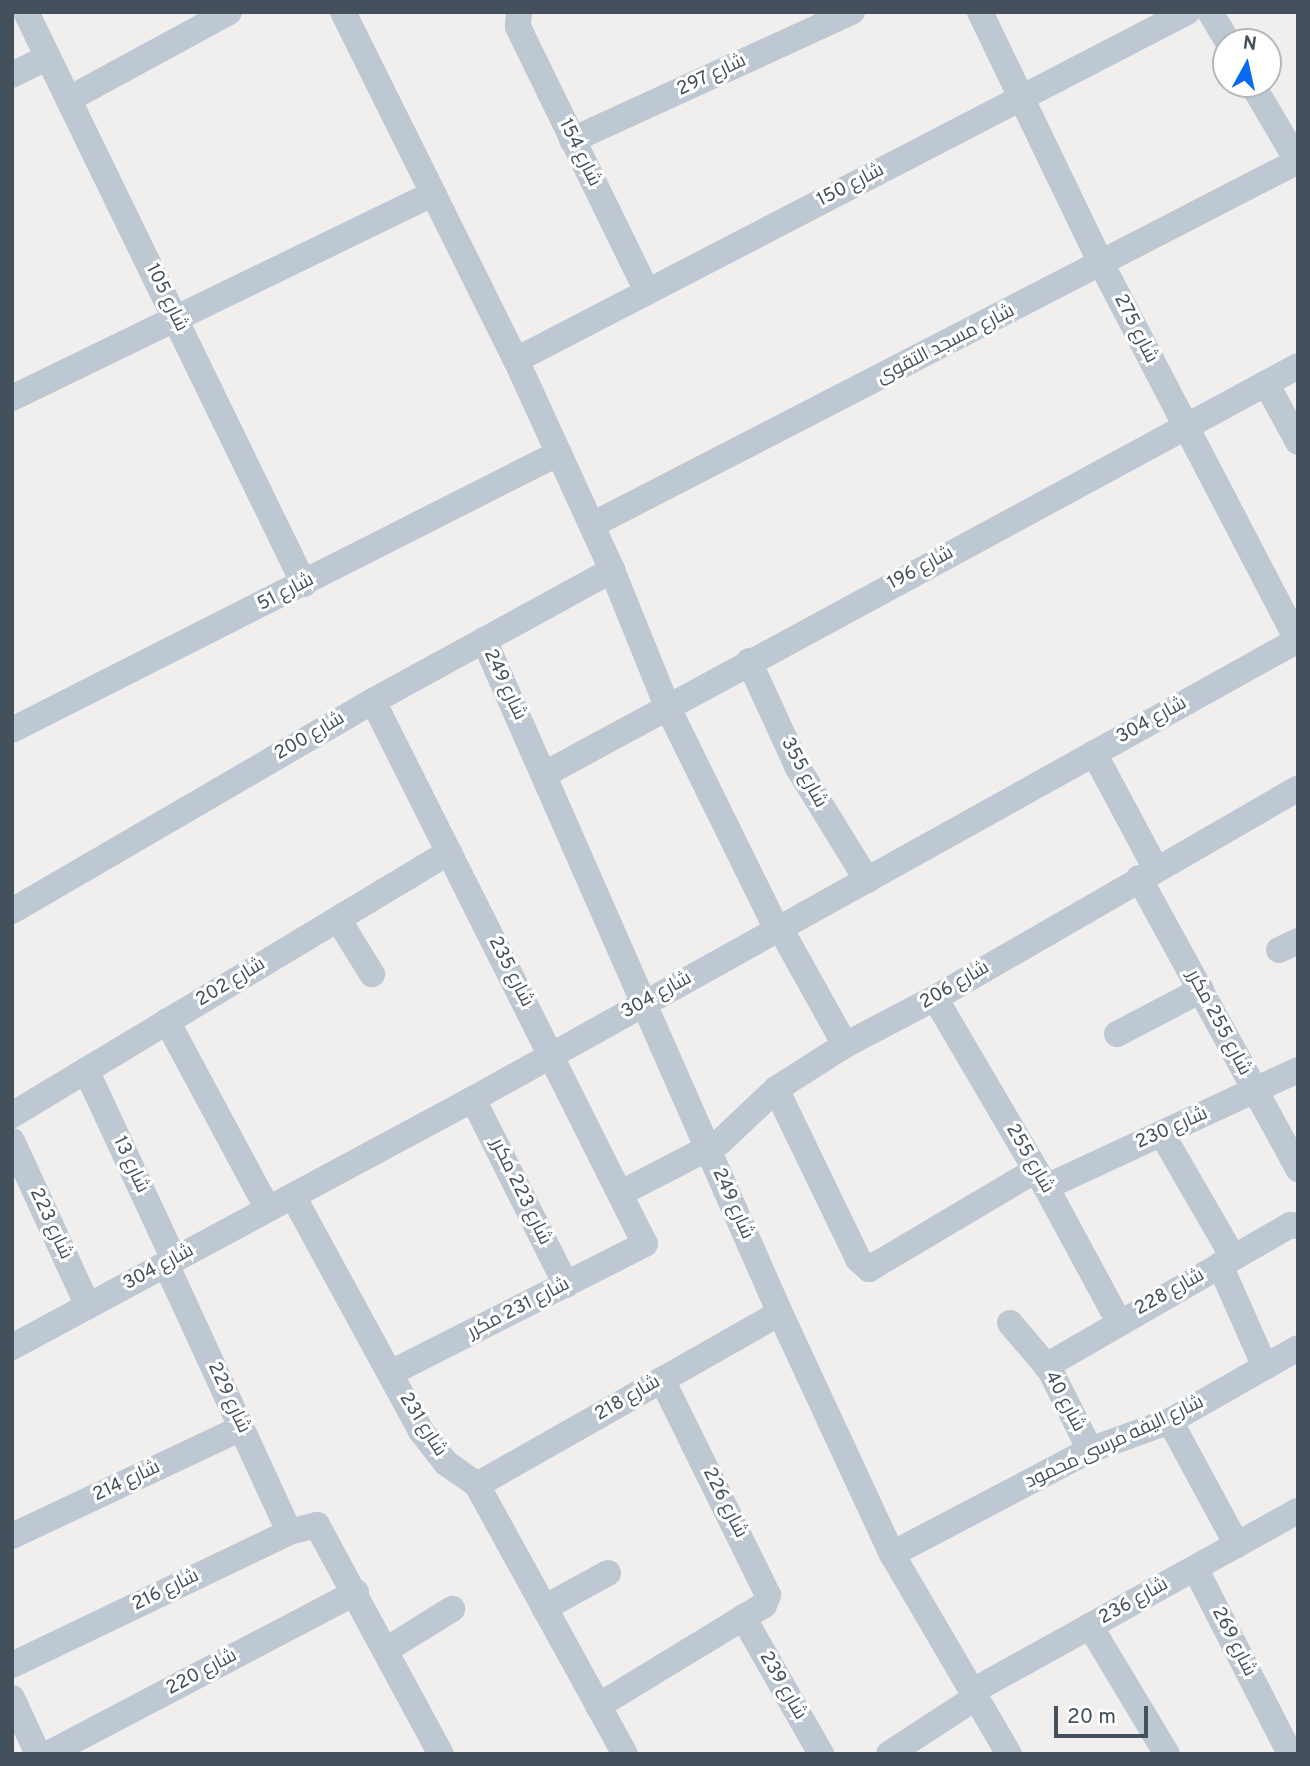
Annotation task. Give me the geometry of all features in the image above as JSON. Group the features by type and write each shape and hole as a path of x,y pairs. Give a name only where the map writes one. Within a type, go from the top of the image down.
{"street":[{"name":"شارع 105","path":"26,12 304,584"},
{"path":"69,99 229,12"},
{"path":"343,12 516,360 612,570 667,706 778,929 845,1045"},
{"name":"شارع 154","path":"519,12 518,27 647,292"},
{"name":"شارع 297","path":"572,140 852,12"},
{"name":"شارع 275","path":"980,12 1102,265 1298,640"},
{"name":"شارع 150","path":"516,360 1187,12"},
{"path":"1210,12 1220,28"},
{"path":"12,75 48,57"},
{"path":"1260,98 1298,162"},
{"name":"شارع مسجد التقوى","path":"592,525 1298,162"},
{"path":"12,398 433,194"},
{"name":"شارع 196","path":"545,774 749,661 1298,366"},
{"path":"1266,383 1298,442"},
{"name":"شارع 51","path":"12,730 559,453"},
{"name":"شارع 200","path":"12,912 373,701 612,570"},
{"name":"شارع 249","path":"484,640 646,1002 780,1313 892,1554 1009,1754"},
{"name":"شارع 304","path":"12,1347 473,1099 1298,640"},
{"name":"شارع 355","path":"749,661 798,768 867,880"},
{"name":"شارع 235","path":"373,701 645,1244"},
{"name":"شارع 255 مكرر","path":"1094,753 1201,990 1298,1168"},
{"name":"شارع 206","path":"621,1193 708,1149 776,1090 845,1045 935,998 1298,788"},
{"name":"شارع 202","path":"12,1115 449,852"},
{"path":"338,919 372,974"},
{"path":"1116,1034 1201,990"},
{"name":"شارع 255","path":"935,998 1041,1178 1119,1322"},
{"path":"167,1021 268,1209"},
{"name":"شارع 13","path":"86,1070 170,1262"},
{"name":"شارع 230","path":"776,1090 858,1259 869,1269 1041,1178 1162,1134 1298,1070"},
{"name":"شارع 223 مكرر","path":"473,1099 566,1285"},
{"path":"1162,1134 1227,1261 1265,1367"},
{"name":"شارع 223","path":"12,1141 88,1306"},
{"name":"شارع 231","path":"293,1196 434,1450 477,1485 625,1754"},
{"name":"شارع 228","path":"1046,1366 1227,1261 1297,1225"},
{"name":"شارع 231 مكرر","path":"391,1373 645,1244"},
{"name":"شارع 229","path":"170,1262 289,1532"},
{"name":"شارع 218","path":"477,1485 780,1313"},
{"name":"شارع 40","path":"1010,1323 1046,1366 1090,1450"},
{"name":"شارع اليفه مرسى محمود","path":"892,1554 1090,1450 1170,1421 1298,1348"},
{"name":"شارع 226","path":"662,1380 767,1591 764,1605 743,1618"},
{"path":"1170,1421 1237,1545"},
{"name":"شارع 214","path":"12,1536 241,1428"},
{"name":"شارع 236","path":"889,1754 973,1695 1090,1626 1298,1511"},
{"name":"شارع 216","path":"12,1665 289,1532 309,1525 321,1526 356,1592"},
{"name":"شارع 269","path":"1195,1568 1291,1754"},
{"path":"544,1608 608,1573"},
{"path":"356,1592 441,1754"},
{"name":"شارع 220","path":"48,1754 356,1592"},
{"path":"386,1650 452,1609"},
{"path":"598,1706 743,1618"},
{"name":"شارع 239","path":"743,1618 821,1754"},
{"path":"1090,1626 1167,1754"},
{"path":"12,1698 38,1754"},
{"path":"1291,1754 1298,1751"}]}
